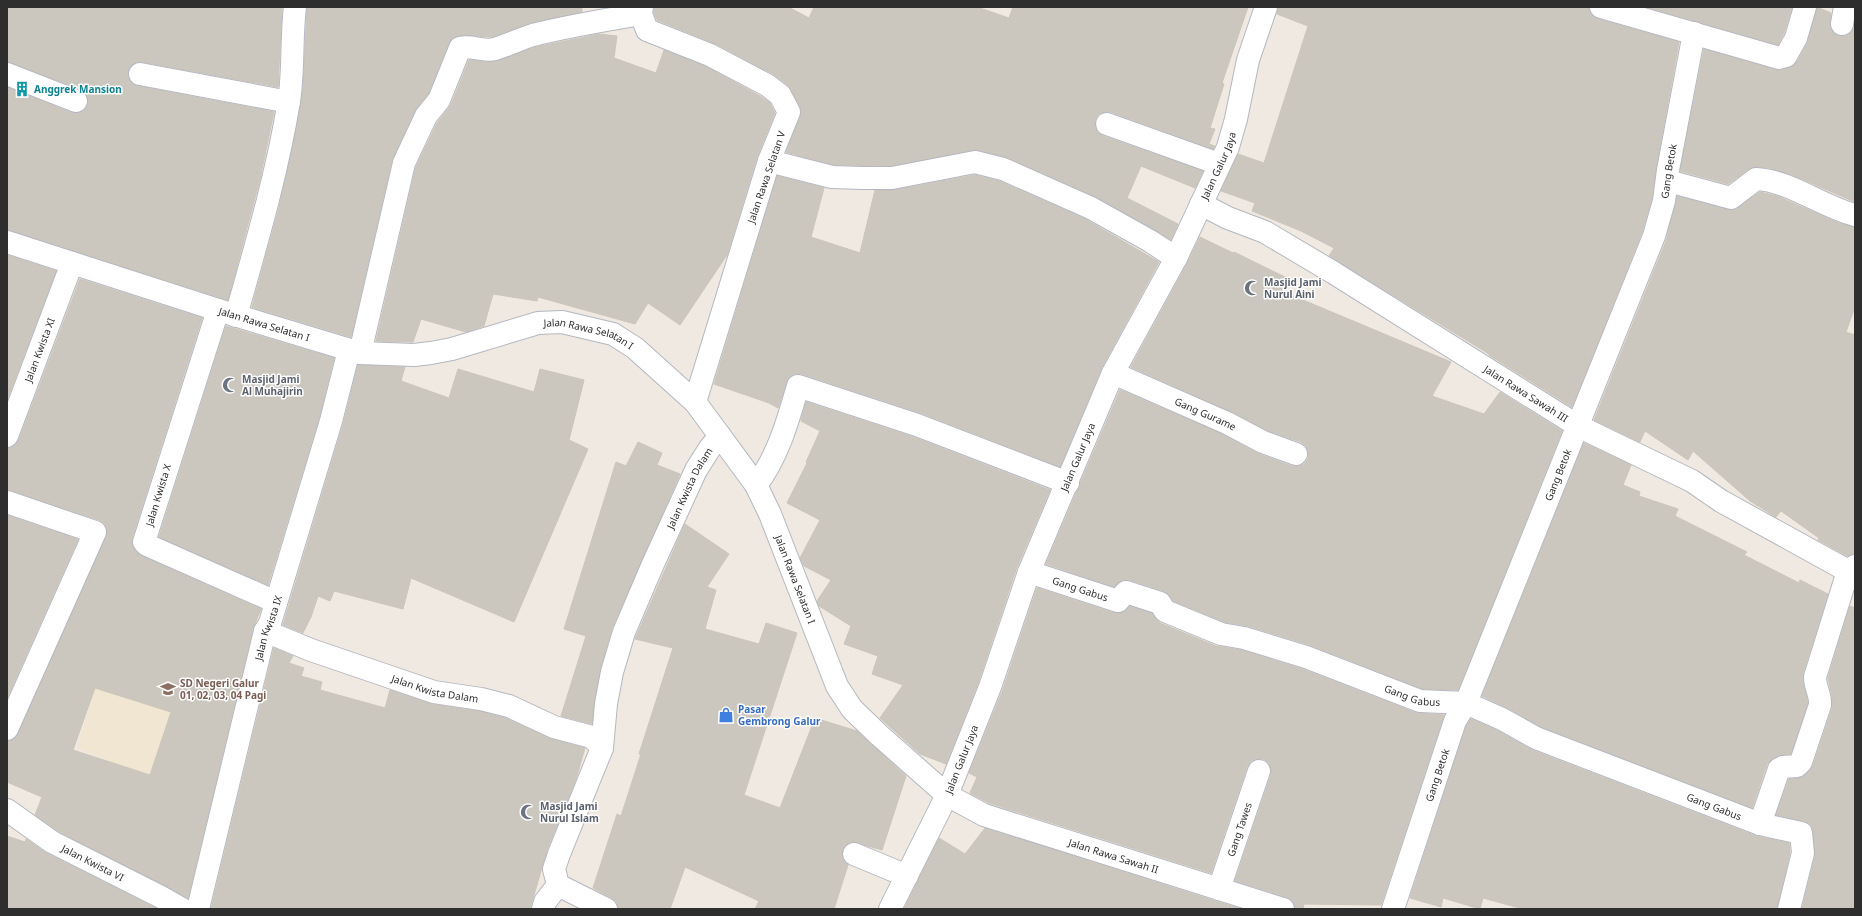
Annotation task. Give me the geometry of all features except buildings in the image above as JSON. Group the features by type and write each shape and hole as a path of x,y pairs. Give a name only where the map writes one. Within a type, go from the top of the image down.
{"street":[{"path":"227,313 263,217 289,102 292,30 295,7"},
{"name":"Jalan Galur Jaya","path":"890,909 947,795 990,687 1029,572 1068,483 1113,373 1176,258 1228,147 1248,60 1266,7"},
{"path":"1601,7 1779,58 1786,56 1796,38 1805,7"},
{"name":"Jalan Rawa Selatan V","path":"641,10 647,30 710,55 767,85 780,95 789,112 769,161 695,402"},
{"name":"Jalan Kwista IX","path":"198,909 265,631 270,623 331,421 355,352 404,163 426,116 439,100 460,48 465,47 482,50 495,49 531,36 641,10"},
{"name":"Gang Betok","path":"1393,909 1456,721 1466,703 1654,236 1668,181 1668,170 1694,33"},
{"path":"7,74 76,101"},
{"path":"140,74 289,102"},
{"path":"1107,124 1219,164"},
{"path":"769,161 832,177 863,178 898,177 975,162 1003,169 1091,208 1150,241 1176,258"},
{"path":"1668,181 1731,198 1756,179 1769,180 1840,211 1855,215"},
{"name":"Jalan Rawa Sawah III","path":"1201,204 1228,218 1265,232 1578,426 1692,481 1721,501 1851,569"},
{"name":"Jalan Rawa Selatan I","path":"7,242 227,313 355,352 414,355 431,353 452,349 538,323 562,322 613,334 634,348 695,402 756,485 770,514 837,686 852,709 947,795"},
{"name":"Jalan Kwista XI","path":"7,436 72,263"},
{"name":"Jalan Kwista X","path":"227,313 144,542 147,546 276,602"},
{"name":"Gang Gurame","path":"1113,373 1227,423 1263,442 1296,454"},
{"path":"756,485 765,473 784,431 798,386 917,424 1068,483"},
{"name":"Jalan Kwista Dalam","path":"558,885 554,869 602,748 607,697 612,672 624,632 696,470 710,448 720,436"},
{"path":"7,502 95,532 7,729"},
{"path":"1760,824 1779,769 1783,767 1797,766 1801,762 1820,705 1821,696 1815,687 1815,678 1851,569"},
{"name":"Gang Gabus","path":"1029,572 1118,601 1126,592 1160,603 1165,611 1220,634 1244,638 1306,657 1420,701 1466,703 1502,719 1536,738 1760,824 1801,833 1803,853 1789,909"},
{"name":"Jalan Kwista Dalam","path":"265,631 311,650 434,692 482,699 509,706 554,727 592,737 602,748"},
{"name":"Gang Tawes","path":"1219,889 1259,771"},
{"name":"Jalan Rawa Sawah II","path":"947,795 984,815 1283,909"},
{"name":"Jalan Kwista VI","path":"7,810 52,842 182,909"},
{"path":"854,854 907,876"},
{"path":"543,909 545,902 558,885 606,909"}],"shaded area":[{"name":"SD Negeri Galur 01, 02, 03, 04 Pagi","path":"234,601 266,615 188,848 87,815 105,759 77,748 113,629"}],"place":[{"name":"Anggrek Mansion","path":"22,89"},
{"name":"Masjid Jami Nurul Aini","path":"1252,288"},
{"name":"Masjid Jami Al Muhajirin","path":"230,385"},
{"name":"SD Negeri Galur 01, 02, 03, 04 Pagi","path":"168,689"},
{"name":"Pasar Gembrong Galur","path":"726,715"},
{"name":"Masjid Jami Nurul Islam","path":"528,812"}]}
